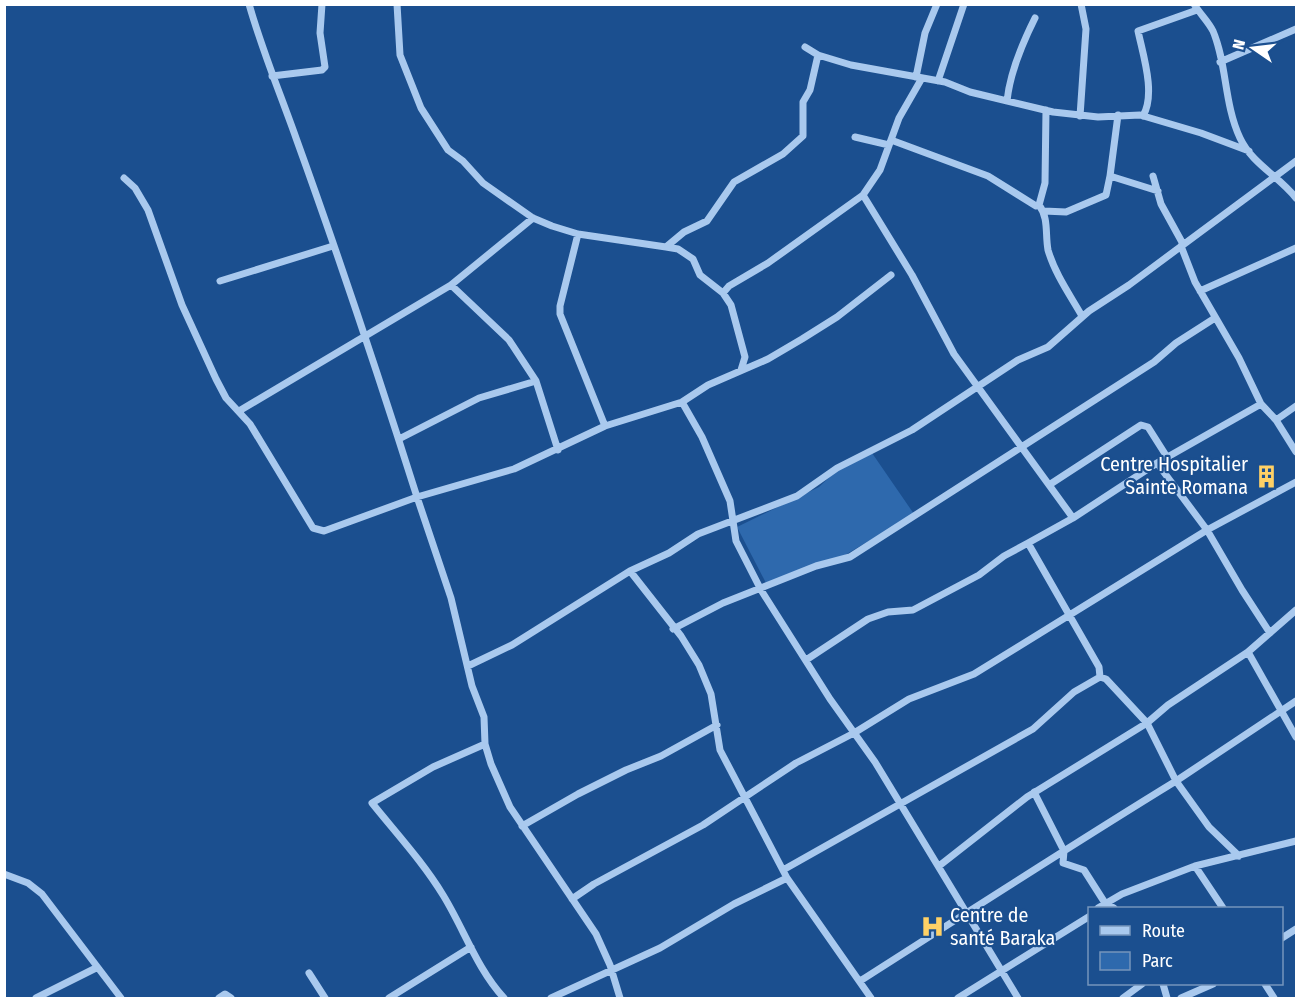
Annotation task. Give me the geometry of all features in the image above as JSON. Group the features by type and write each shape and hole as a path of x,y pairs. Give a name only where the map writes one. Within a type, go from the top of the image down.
{"street":[{"path":"249,4 272,76 366,335 451,598 472,686 484,717 485,744 510,807 596,934 610,965 610,972 620,999"},
{"path":"272,76 322,70 325,67 320,33 322,4"},
{"path":"397,4 400,55 434,131 448,150 463,161 483,183 533,218 578,234 666,247 685,253 693,259 700,275 723,293 738,325 745,357 741,370"},
{"path":"723,293 729,285 768,263 863,195 880,170 904,106 919,77 925,33 937,4"},
{"path":"938,81 964,4"},
{"path":"1080,116 1086,29 1081,4"},
{"path":"1143,116 1148,107 1146,76 1138,31 1196,7 1212,30 1235,124 1249,152 1296,198"},
{"path":"1007,101 1017,59 1035,18"},
{"path":"1220,62 1296,29"},
{"path":"805,47 818,55 865,68 938,81 1046,110 1080,116 1143,116 1201,133 1249,152"},
{"path":"666,247 684,232 707,221 734,182 783,154 802,136 803,102 810,90 818,55"},
{"path":"1046,110 1045,183 1042,208 1048,250 1056,271 1082,316"},
{"path":"855,137 890,143 988,176 1019,194 1030,204 1066,212 1106,195 1118,115"},
{"path":"468,666 512,645 630,571 669,553 698,534 731,520 740,520 796,496 837,468 912,430 1018,360 1053,343 1082,316 1296,161"},
{"path":"1110,176 1158,191"},
{"path":"1153,176 1200,291 1239,358 1261,404 1276,420 1296,452"},
{"path":"124,178 135,188 148,210 182,305 226,398 250,424 313,528 324,531 417,497 514,469 605,426 682,402 708,385 768,359 837,317 891,275"},
{"path":"863,195 912,275 954,354 1073,518"},
{"path":"238,411 451,285 533,218"},
{"path":"578,234 560,314 605,426"},
{"path":"220,281 333,246"},
{"path":"1200,291 1296,248"},
{"path":"451,285 509,340 536,381 558,450"},
{"path":"674,629 723,603 761,590 816,566 850,557 1154,362 1176,342 1215,318"},
{"path":"399,439 479,398 536,381"},
{"path":"682,402 702,437 730,501 731,520 736,541 761,590 902,804 1018,999"},
{"path":"806,660 868,619 888,612 913,610 979,575 1004,556 1073,518 1157,463 1261,404"},
{"path":"1276,420 1296,406"},
{"path":"1049,486 1142,425 1148,427 1167,457"},
{"path":"1157,463 1207,530 1242,591 1270,633"},
{"path":"572,899 594,884 703,825 796,763 854,733 909,699 974,674 1207,530 1296,483"},
{"path":"1028,543 1099,667 1100,677"},
{"path":"630,571 681,636 699,665 711,694 720,750 787,878 828,940 872,999"},
{"path":"939,866 1034,792 1147,723 1168,705 1248,652 1296,610"},
{"path":"1248,652 1296,736"},
{"path":"783,870 1033,729 1074,692 1100,677 1106,679 1147,723 1176,781 1209,827 1239,856"},
{"path":"860,981 1054,855 1176,781 1296,701"},
{"path":"522,826 578,794 626,770 661,756 717,725"},
{"path":"485,744 433,767 372,803 434,880 491,985 504,999"},
{"path":"1034,792 1064,851 1064,863 1084,870 1105,903 1111,907"},
{"path":"1100,907 1105,903 1195,866 1296,841"},
{"path":"1195,866 1222,907"},
{"path":"4,874 28,883 42,894 121,999"},
{"path":"551,999 660,948 734,904 787,878"},
{"path":"958,999 1088,917"},
{"path":"1283,937 1296,929"},
{"path":"389,999 471,947"},
{"path":"36,999 96,968"},
{"path":"309,973 325,999"},
{"path":"1123,999 1141,985"},
{"path":"1181,999 1211,985"},
{"path":"1266,985 1274,999"},
{"path":"219,999 225,994 231,999"}],"green space":[{"path":"872,453 914,514 840,558 766,583 737,527 819,487 835,472"}],"place":[{"name":"Centre Hospitalier Sainte Romana","path":"1266,476"},
{"name":"Centre de santé Baraka","path":"932,926"}]}
